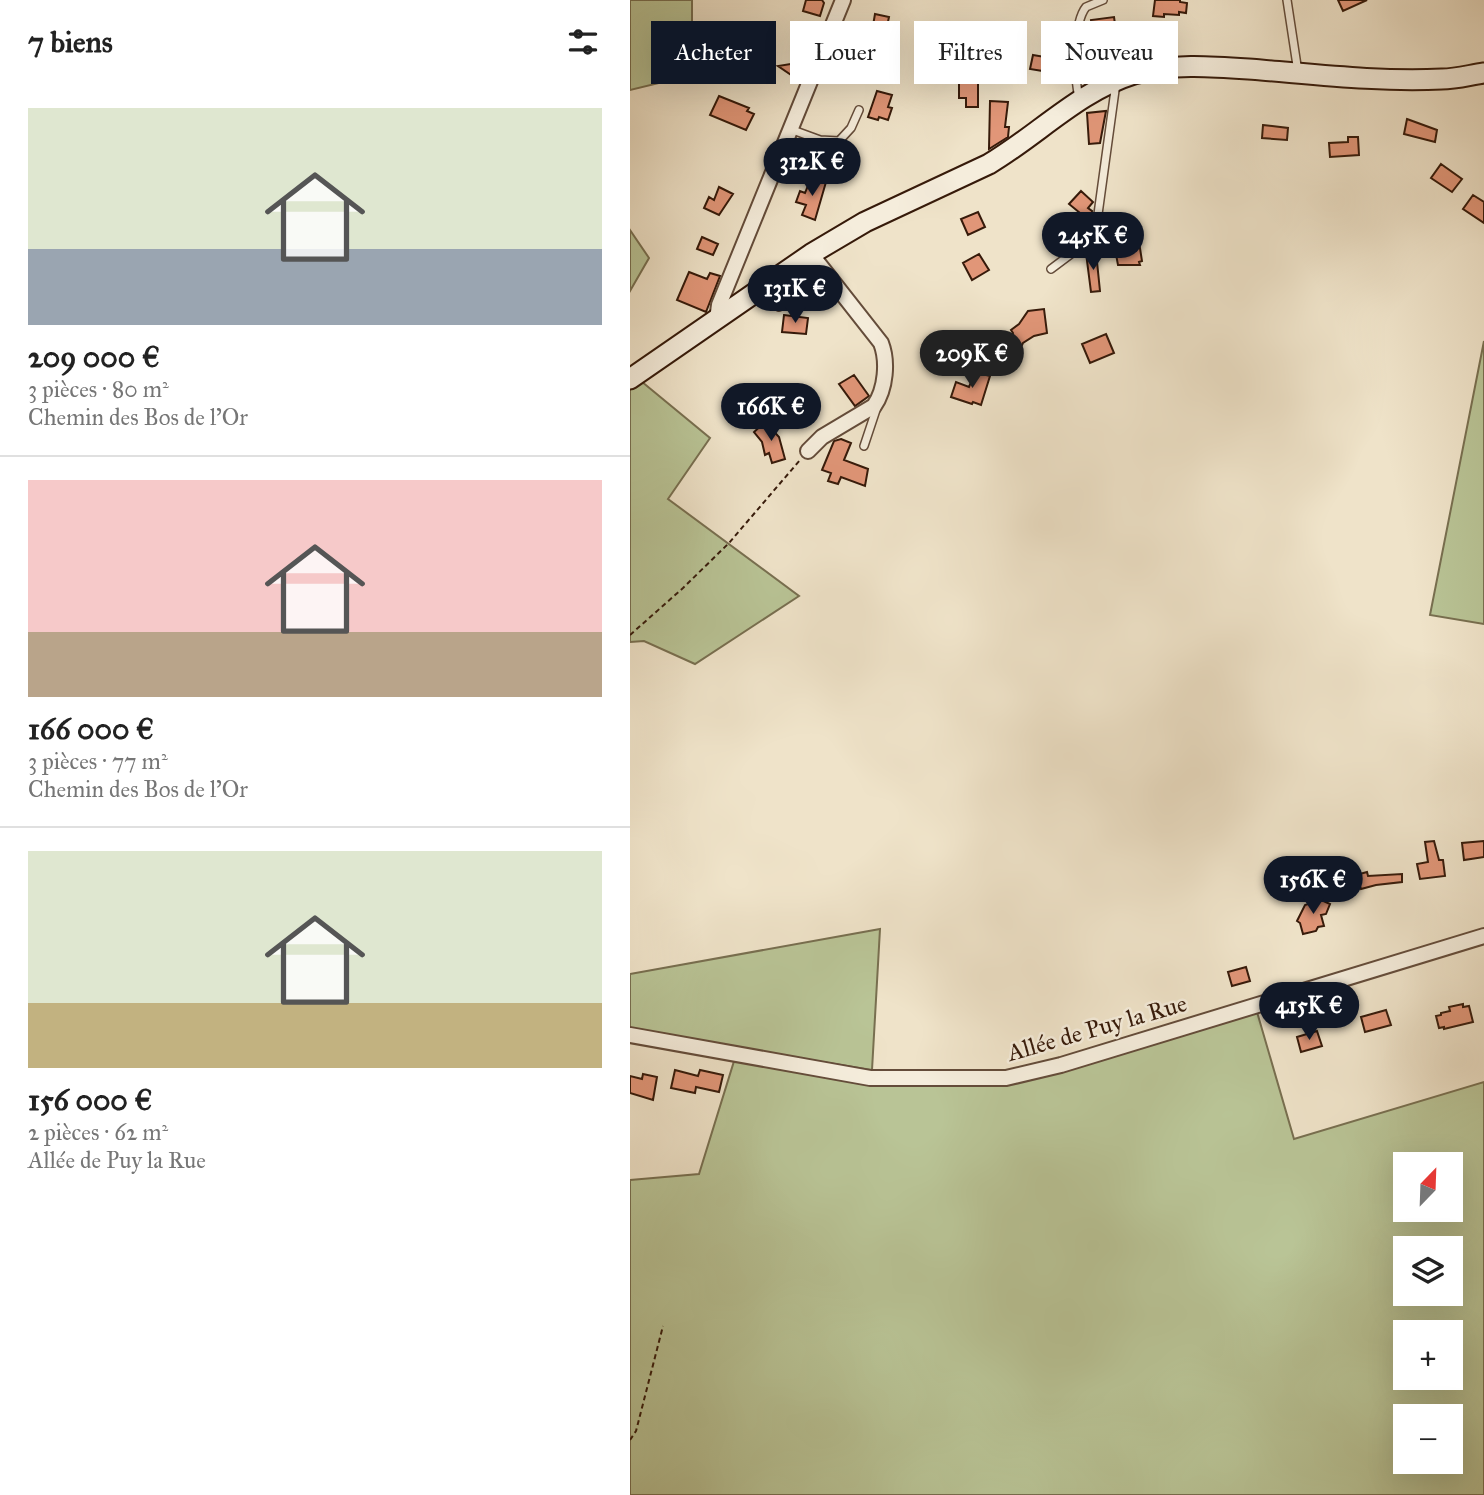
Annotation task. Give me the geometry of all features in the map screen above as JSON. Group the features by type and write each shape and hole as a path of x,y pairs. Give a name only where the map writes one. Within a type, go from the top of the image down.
{"main road":[{"path":"1178,68 1200,66 1374,78 1444,79 1484,73"},
{"path":"630,379 811,254 865,222 989,164 1080,101 1111,84"}],"street":[{"path":"720,318 719,305 843,0"},
{"path":"808,451 822,437 864,413 879,399 885,365 885,353 874,332 811,254"},
{"name":"Allée de Puy la Rue","path":"630,1035 870,1077 1006,1078 1060,1065 1484,936"}],"lane":[{"path":"1080,101 1077,79 1078,23 1086,7 1103,0"},
{"path":"1287,0 1298,73"},
{"path":"1051,269 1095,236 1116,84"},
{"path":"789,129 820,140 839,141 851,128 859,110"},
{"path":"779,307 827,276"},
{"path":"864,446 879,399"}],"path":[{"path":"630,635 729,543 808,451"},
{"path":"630,1440 636,1431 663,1326"}],"green space":[{"path":"630,0 692,0 692,21 651,21 651,84 655,84 630,90"},
{"path":"630,230 649,258 630,291"},
{"path":"1484,341 1484,624 1430,615"},
{"path":"630,372 710,438 668,499 799,596 695,664 644,641 630,642"},
{"path":"880,929 872,1070 630,1031 630,974"},
{"path":"1257,1012 1294,1139 1484,1082 1484,1495 630,1495 630,1180 699,1174 735,1058 871,1083 1010,1084"}],"building":[{"path":"806,0 822,0 824,3 820,16 803,11"},
{"path":"1155,0 1180,0 1187,3 1186,13 1153,16"},
{"path":"1338,0 1367,0 1343,11"},
{"path":"875,14 889,17 888,21 874,21"},
{"path":"1114,17 1115,21 1091,21"},
{"path":"1033,55 1041,56 1041,71 1030,69"},
{"path":"790,64 790,74 778,66"},
{"path":"959,84 978,84 978,107 966,107 966,98 959,98"},
{"path":"877,91 892,95 888,120 868,117"},
{"path":"719,96 749,108 747,111 754,114 746,130 710,115"},
{"path":"990,101 1008,102 1005,127 1009,127 1008,137 989,149"},
{"path":"1106,111 1100,143 1089,144 1087,113"},
{"path":"1407,119 1437,130 1435,142 1404,134"},
{"path":"1263,125 1288,128 1287,140 1262,138"},
{"path":"1348,137 1358,137 1359,155 1330,157 1329,143 1348,142"},
{"path":"1441,164 1462,179 1452,192 1431,178"},
{"path":"811,178 826,182 815,220 802,215 806,205 796,202 800,191 805,193"},
{"path":"719,187 733,194 719,215 704,208 709,197 714,200"},
{"path":"1081,191 1093,202 1088,208 1092,211 1091,222 1069,204"},
{"path":"1473,195 1484,202 1484,223 1463,209"},
{"path":"978,212 985,227 968,235 961,219"},
{"path":"702,237 718,244 713,255 697,249"},
{"path":"1139,242 1142,261 1139,262 1140,265 1118,265 1115,249"},
{"path":"1096,252 1100,291 1091,292 1086,253"},
{"path":"979,254 989,270 972,280 963,263"},
{"path":"689,272 707,279 710,273 720,276 706,312 677,300"},
{"path":"1044,309 1047,333 1034,336 1023,343 1019,351 1007,346 1013,333 1011,330 1028,311"},
{"path":"784,315 808,318 806,334 782,332"},
{"path":"1106,334 1114,353 1090,363 1082,344"},
{"path":"975,372 990,376 981,405 951,397 956,382 969,387"},
{"path":"854,375 869,396 855,406 839,384"},
{"path":"765,422 779,437 785,459 772,463 769,453 765,455 762,442 754,432"},
{"path":"841,439 851,443 844,460 868,469 865,486 841,477 838,484 828,481 831,473 822,470 834,441"},
{"path":"1434,841 1439,860 1443,860 1445,876 1420,879 1417,864 1428,862 1425,842"},
{"path":"1484,841 1484,857 1464,860 1462,843"},
{"path":"1367,872 1368,876 1402,874 1402,882 1361,889 1356,875"},
{"path":"1317,898 1330,904 1326,914 1321,915 1324,926 1303,934 1297,921 1305,905 1315,902"},
{"path":"1246,967 1250,981 1232,986 1228,972"},
{"path":"1463,1004 1463,1007 1469,1006 1473,1022 1439,1028 1436,1016 1450,1011 1449,1007"},
{"path":"1386,1010 1391,1025 1365,1032 1361,1017"},
{"path":"1317,1031 1322,1046 1301,1052 1297,1037"},
{"path":"675,1070 698,1076 700,1070 723,1075 719,1092 696,1087 695,1093 671,1088"},
{"path":"643,1074 657,1077 653,1100 630,1093 630,1076 642,1079"}]}
